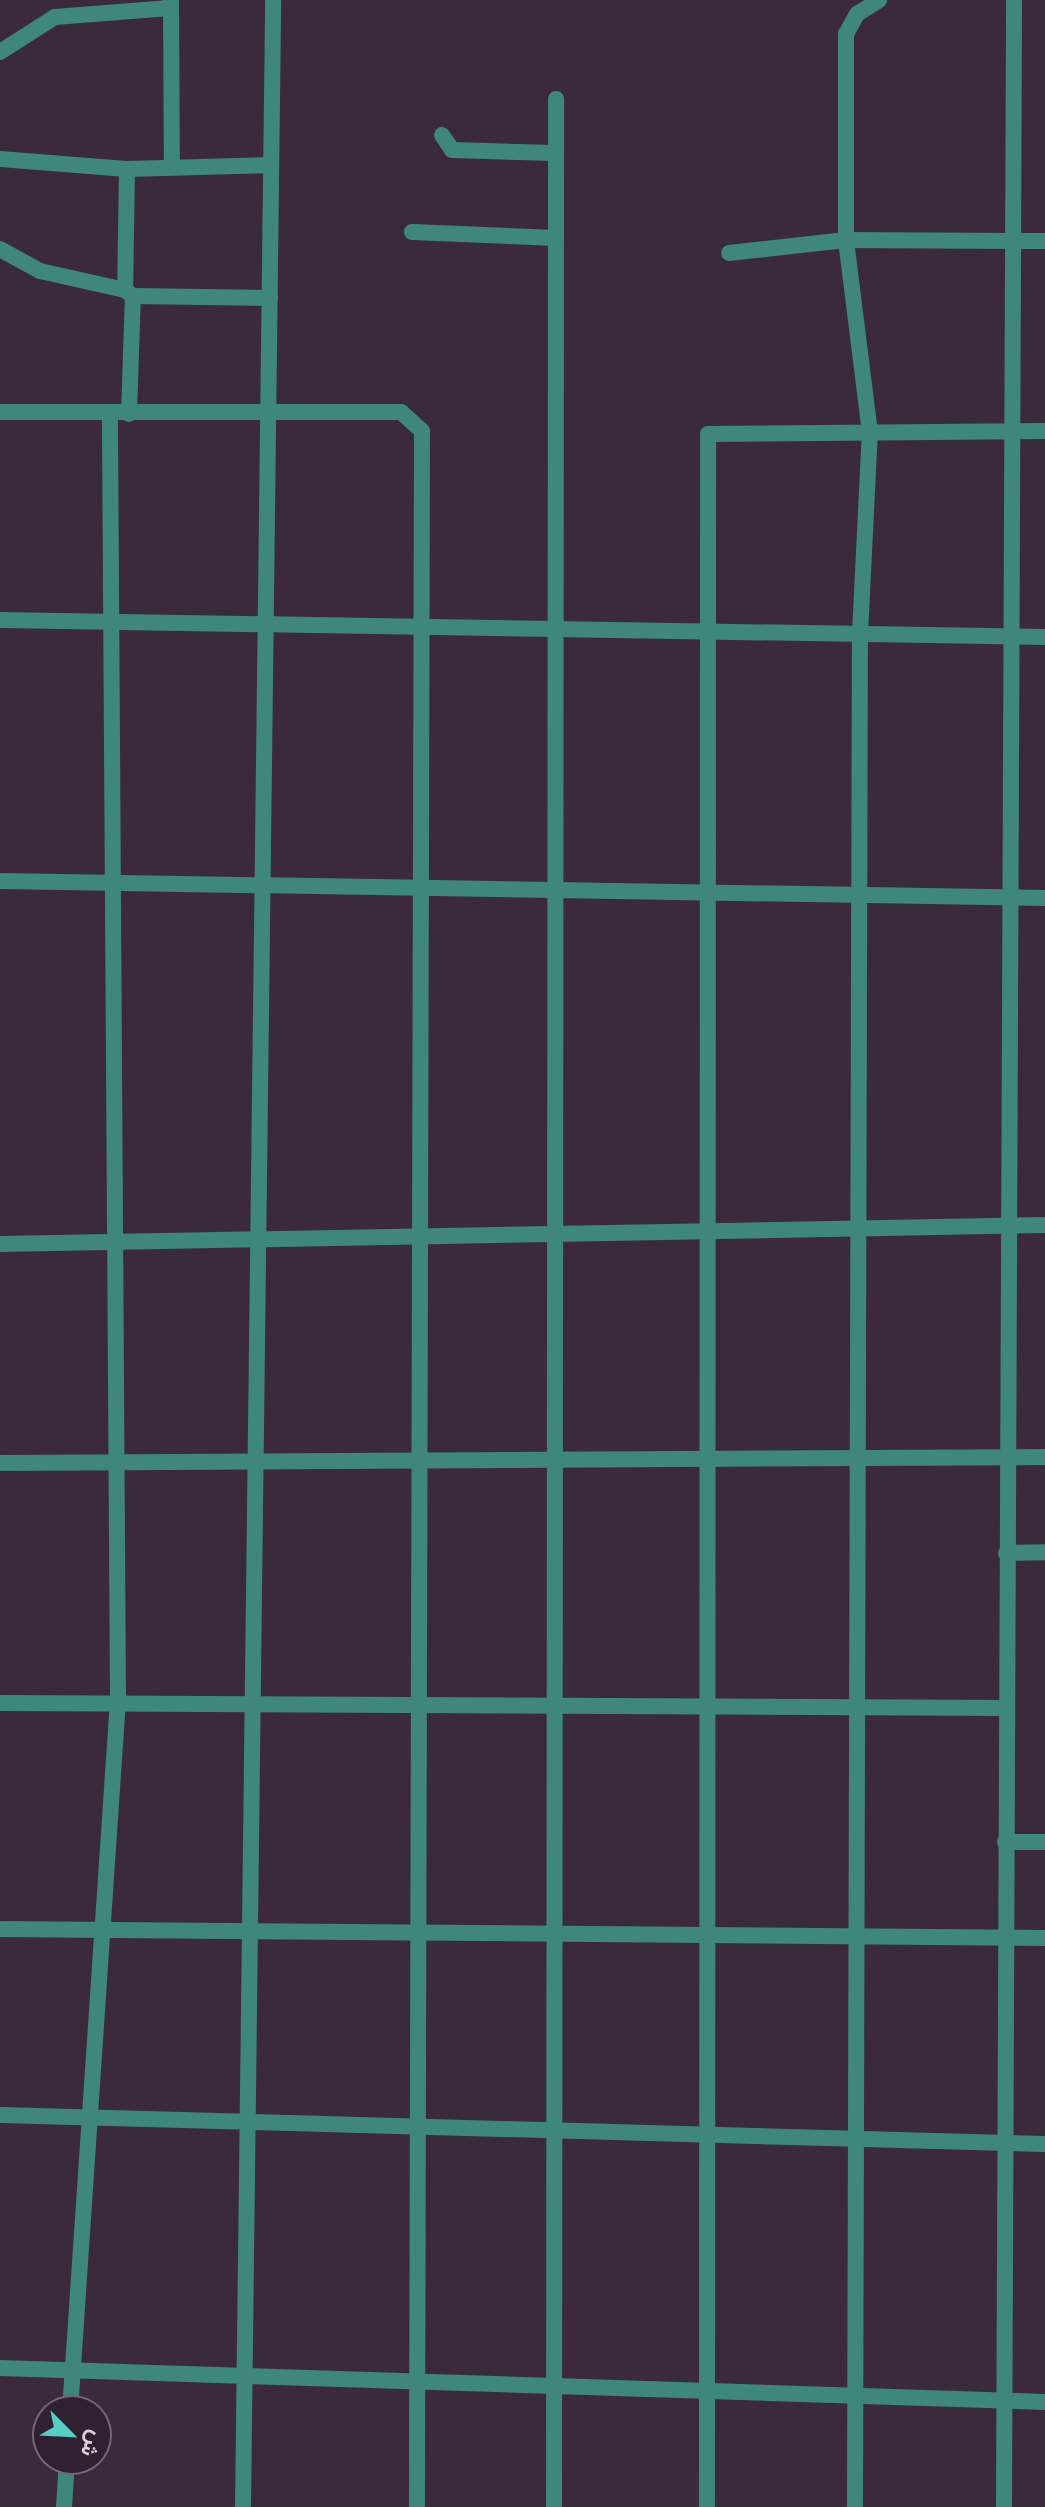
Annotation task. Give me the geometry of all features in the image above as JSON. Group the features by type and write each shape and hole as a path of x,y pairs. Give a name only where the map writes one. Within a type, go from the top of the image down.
{"street":[{"path":"243,2507 273,0"},
{"path":"855,2507 860,634 870,433 846,240 846,34 857,14 879,0"},
{"path":"1004,2507 1008,241 1014,0"},
{"path":"0,52 55,17 171,4 172,164"},
{"path":"554,2507 559,629 556,99"},
{"path":"442,135 452,150 556,153"},
{"path":"0,159 127,169 172,164 271,165"},
{"path":"127,169 129,414"},
{"path":"412,232 556,238"},
{"path":"729,253 846,240 1045,241"},
{"path":"0,249 40,271 129,293 270,298"},
{"path":"0,412 401,412 417,420 422,627 417,2507"},
{"path":"71,2395 118,1700 110,414"},
{"path":"707,2507 708,434 1045,431"},
{"path":"0,620 1045,637"},
{"path":"0,881 1045,898"},
{"path":"0,1244 1045,1225"},
{"path":"0,1463 1045,1457"},
{"path":"1006,1553 1045,1552"},
{"path":"0,1703 118,1700 252,1705 1006,1708"},
{"path":"1005,1842 1045,1842"},
{"path":"0,1929 1045,1938"},
{"path":"0,2115 1045,2144"},
{"path":"0,2368 1045,2402"},
{"path":"64,2507 66,2475"}]}
